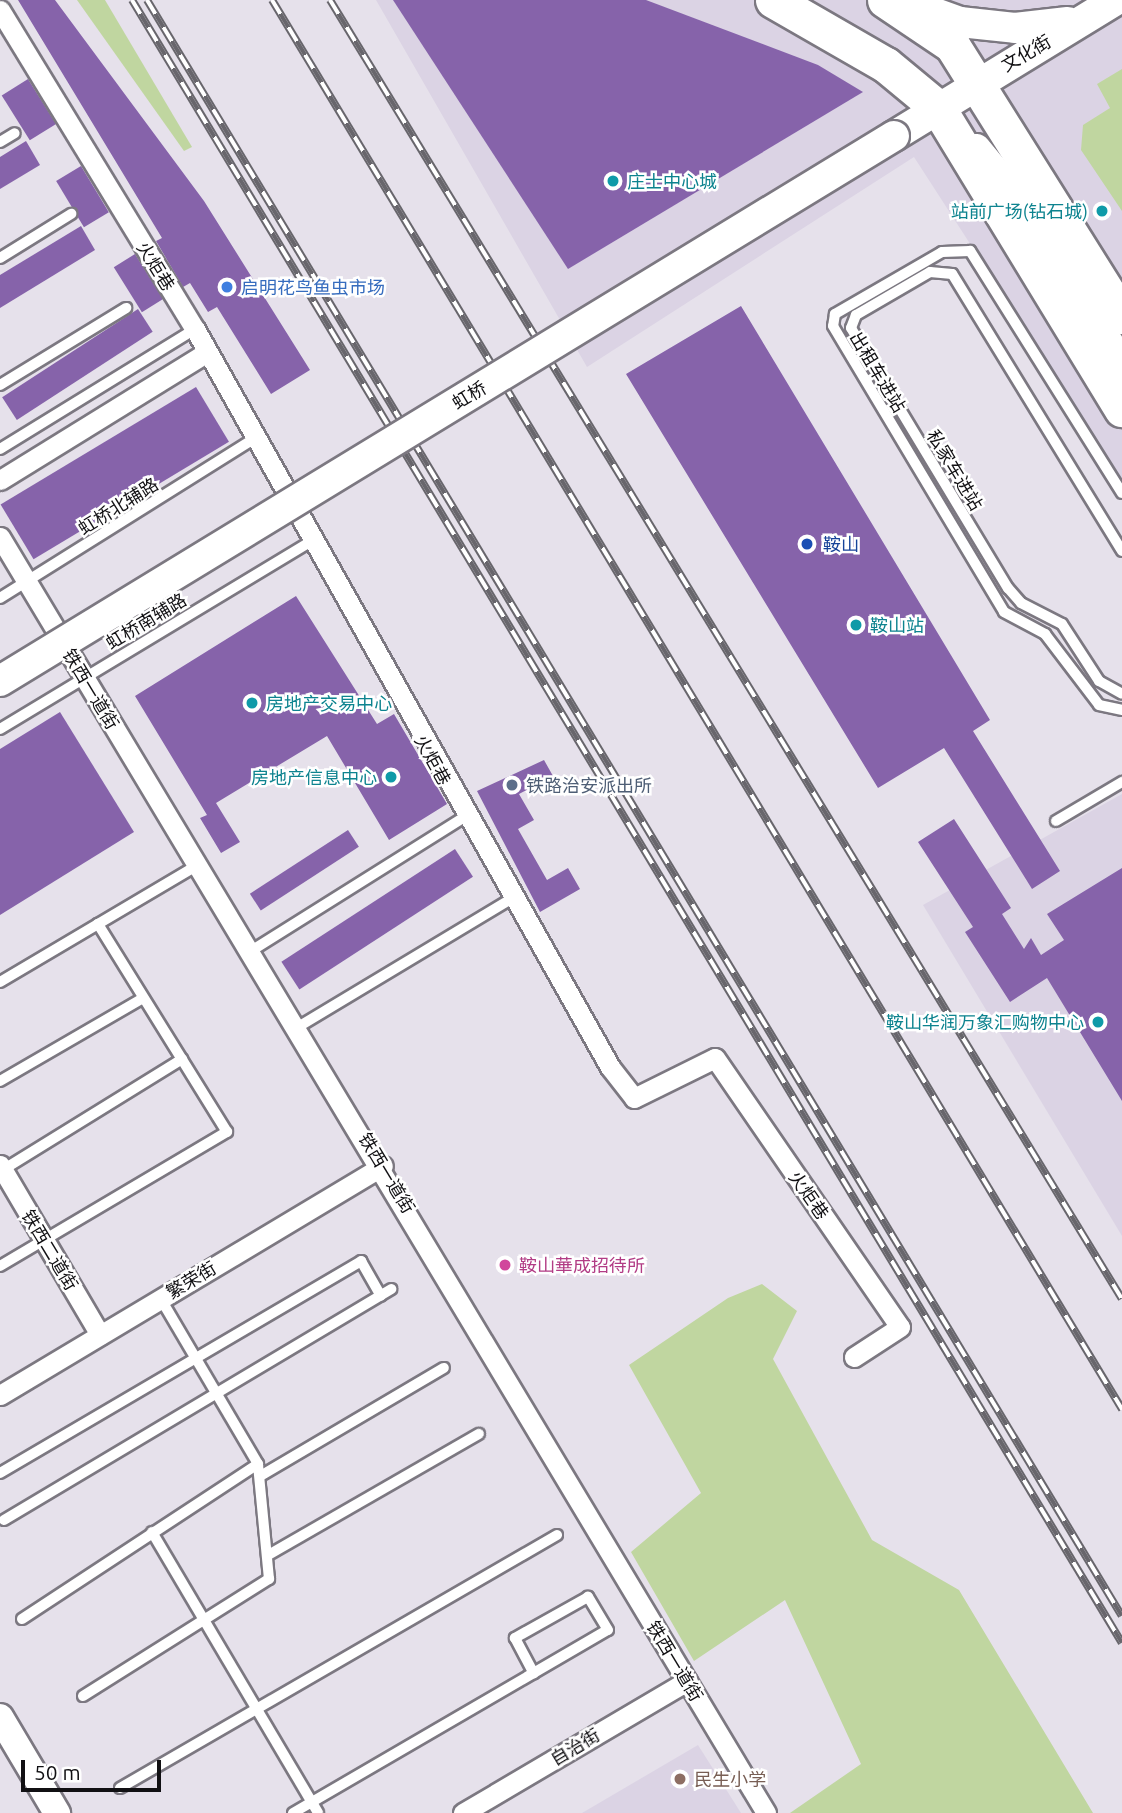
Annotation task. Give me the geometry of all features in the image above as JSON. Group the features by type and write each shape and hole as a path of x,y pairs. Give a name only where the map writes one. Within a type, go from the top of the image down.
{"highway":[{"path":"774,0 886,65 937,108 1122,409"},
{"path":"886,0 952,45 1122,316"}],"main road":[{"path":"898,0 960,22 1016,28 1089,16"},
{"name":"文化街","path":"937,108 977,81 1116,0"},
{"path":"937,108 1022,205 1122,365"},
{"name":"虹桥","path":"0,681 937,108"},
{"path":"0,1717 12,1748 57,1813"}],"street":[{"name":"火炬巷","path":"0,10 195,329 252,440 511,899 634,1098 715,1058 900,1327 854,1357"},
{"path":"0,480 206,353"},
{"name":"铁西一道街","path":"0,537 82,678 383,1166 766,1813"},
{"name":"繁荣街","path":"0,1395 383,1166"},
{"name":"铁西二道街","path":"1,1169 100,1335"},
{"name":"自治街","path":"463,1813 687,1681"}],"lane":[{"path":"0,142 15,133"},
{"path":"0,258 71,215"},
{"name":"出租车进站","path":"1122,493 970,251 942,251 835,314 833,326 1004,612 1045,634 1099,705 1122,710"},
{"name":"私家车进站","path":"1122,551 952,274 929,272 856,315 851,328 1008,589 1021,603 1062,624 1099,681 1122,694"},
{"path":"0,385 125,308"},
{"path":"0,449 195,329"},
{"name":"虹桥北辅路","path":"0,598 252,440"},
{"name":"虹桥南辅路","path":"0,729 310,542"},
{"path":"1056,821 1122,782"},
{"path":"251,951 465,817"},
{"path":"0,982 199,865"},
{"path":"298,1027 511,899"},
{"path":"0,1266 227,1132 98,924"},
{"path":"0,1081 144,998"},
{"path":"1,1169 182,1059"},
{"path":"0,1474 361,1261 381,1296"},
{"path":"4,1520 391,1289"},
{"path":"83,1696 260,1589 269,1579 270,1554 260,1469 161,1298"},
{"path":"22,1619 152,1532 444,1368"},
{"path":"270,1554 479,1434"},
{"path":"152,1532 318,1813"},
{"path":"120,1788 557,1535"},
{"path":"293,1813 311,1802 534,1673 608,1630 588,1597 514,1639 534,1673"}],"shaded area":[{"path":"376,0 1122,0 1122,479 914,157 587,367"},
{"path":"1122,794 1122,1236 923,905"},
{"name":"民生小学","path":"698,1745 741,1813 582,1813"}],"green space":[{"path":"77,0 105,0 192,147 184,151"},
{"path":"1122,69 1122,211 1081,150 1083,125 1110,108 1097,84"},
{"path":"762,1284 797,1311 773,1359 872,1540 959,1590 1093,1813 790,1813 861,1764 785,1600 694,1661 631,1552 701,1493 629,1365 728,1298"}],"building":[{"path":"18,0 55,0 204,201 310,370 271,394 217,307 208,312 190,283 183,287 156,241 162,238"},
{"name":"庄士中心城","path":"393,0 646,0 818,65 863,92 568,269"},
{"path":"28,79 56,124 30,140 2,95"},
{"path":"26,141 40,165 0,189 0,157"},
{"path":"81,166 109,212 84,227 56,181"},
{"path":"81,226 95,250 0,308 0,275"},
{"path":"135,254 163,299 142,312 114,267"},
{"name":"鞍山站","path":"741,306 990,720 973,731 1060,871 1032,889 944,748 878,788 626,374"},
{"path":"138,309 153,332 17,420 2,397"},
{"path":"196,387 229,442 34,559 1,504"},
{"name":"房地产交易中心","path":"296,596 377,724 394,714 447,804 389,840 327,736 216,803 240,842 221,853 200,818 207,815 135,696"},
{"path":"60,712 134,832 0,915 0,749"},
{"path":"544,760 553,776 519,794 534,820 518,829 547,880 568,868 580,889 540,912 477,791"},
{"path":"954,819 1011,908 1002,914 1024,949 1031,938 1041,955 1064,940 1047,914 1122,868 1122,1101 1047,978 1010,1002 965,932 973,927 918,842"},
{"path":"348,830 359,847 261,910 250,894"},
{"path":"455,849 473,877 299,989 281,962"}],"railway":[{"path":"132,0 1122,1643"},
{"path":"147,0 1122,1616"},
{"path":"272,0 1122,1409"},
{"path":"330,0 1122,1299"}],"place":[{"name":"庄士中心城","path":"613,181"},
{"name":"站前广场(钻石城)","path":"1102,211"},
{"name":"启明花鸟鱼虫市场","path":"227,287"},
{"name":"鞍山","path":"807,544"},
{"name":"鞍山站","path":"856,625"},
{"name":"房地产交易中心","path":"252,703"},
{"name":"房地产信息中心","path":"391,777"},
{"name":"铁路治安派出所","path":"512,785"},
{"name":"鞍山华润万象汇购物中心","path":"1098,1022"},
{"name":"鞍山華成招待所","path":"505,1265"},
{"name":"民生小学","path":"680,1779"}]}
